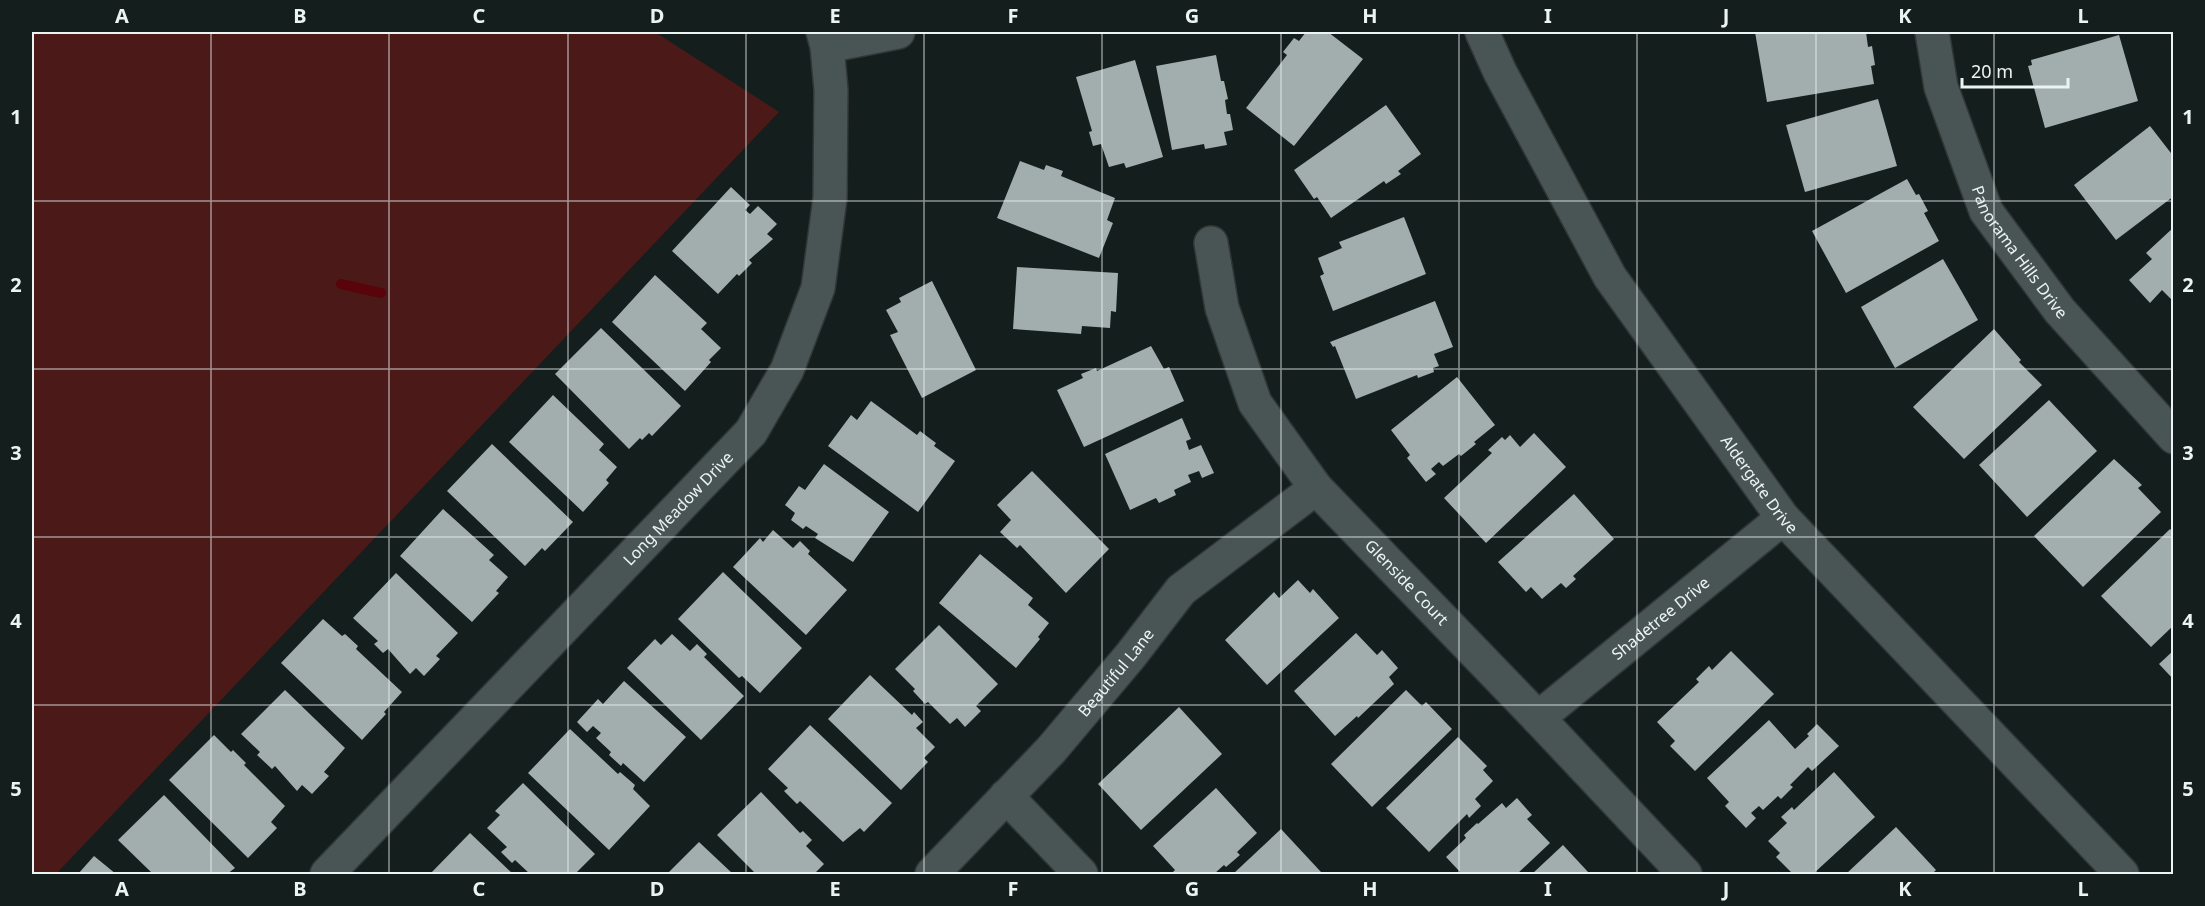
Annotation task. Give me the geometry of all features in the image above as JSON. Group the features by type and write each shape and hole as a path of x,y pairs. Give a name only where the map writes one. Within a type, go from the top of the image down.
{"street":[{"path":"825,39 898,32"},
{"name":"Aldergate Drive","path":"1482,32 1500,72 1610,277 1783,518 2122,874"},
{"name":"Panorama Hills Drive","path":"1932,32 1941,87 1986,211 2060,311 2174,437"},
{"name":"Long Meadow Drive","path":"327,874 751,432 787,370 818,288 830,198 831,90 825,39"},
{"name":"Glenside Court","path":"1211,243 1222,308 1255,403 1316,488 1685,874"},
{"name":"Beautiful Lane","path":"932,874 1051,750 1131,655 1181,590 1316,488"},
{"name":"Shadetree Drive","path":"1538,718 1783,518"},
{"path":"1006,796 1081,874"}],"shaded area":[{"path":"32,32 655,32 779,112 56,874 32,874"}],"building":[{"path":"1306,32 1328,32 1363,59 1294,146 1246,108 1287,55 1283,52 1294,38 1299,41"},
{"path":"1755,32 1866,32 1868,47 1872,46 1875,65 1871,66 1874,84 1767,102"},
{"path":"2119,35 2138,101 2045,128 2028,66 2032,65 2031,60"},
{"path":"1216,55 1221,81 1224,81 1228,99 1225,100 1227,114 1230,114 1233,130 1224,132 1227,145 1205,149 1204,144 1172,150 1156,66"},
{"path":"1135,60 1163,157 1126,168 1124,163 1109,167 1101,144 1093,146 1089,132 1092,131 1076,77"},
{"path":"1878,99 1897,166 1805,192 1786,125"},
{"path":"1386,105 1421,154 1398,171 1401,174 1386,184 1384,181 1331,218 1317,197 1314,199 1294,170"},
{"path":"2150,126 2174,157 2174,196 2116,240 2074,185"},
{"path":"1020,161 1044,170 1046,165 1063,171 1061,176 1115,198 1107,220 1113,223 1099,258 997,218"},
{"path":"1907,179 1916,195 1919,194 1928,211 1924,213 1939,241 1846,293 1812,231"},
{"path":"731,187 750,205 745,210 750,214 758,206 777,224 767,234 773,239 749,260 752,263 739,276 737,274 718,294 672,251"},
{"path":"1404,217 1426,274 1333,311 1320,276 1324,274 1318,258 1342,248 1339,242"},
{"path":"2174,227 2174,302 2162,290 2150,303 2129,280 2152,259 2146,253"},
{"path":"1943,259 1978,320 1895,368 1861,307"},
{"path":"1017,267 1118,273 1116,312 1111,311 1110,328 1082,326 1081,334 1013,329"},
{"path":"655,275 707,323 701,329 721,348 685,391 612,322"},
{"path":"932,281 976,370 922,398 890,335 898,332 886,310 901,302 899,298"},
{"path":"1435,301 1453,347 1434,354 1439,366 1433,368 1434,372 1418,378 1417,375 1356,399 1335,346 1333,347 1330,342"},
{"path":"601,328 681,406 652,436 649,433 642,440 640,438 629,449 555,374"},
{"path":"1994,329 2021,360 2019,362 2042,385 1964,459 1913,407"},
{"path":"1151,346 1164,369 1169,367 1184,401 1084,447 1057,390 1083,378 1081,374 1096,368 1097,371"},
{"path":"1457,377 1495,425 1461,456 1459,454 1443,466 1439,462 1431,469 1436,474 1426,482 1407,458 1410,455 1391,430"},
{"path":"553,395 604,444 599,450 617,467 606,480 609,483 583,512 509,442"},
{"path":"2049,400 2097,451 2027,517 1979,465"},
{"path":"871,401 917,435 920,431 936,443 934,446 955,461 918,512 828,446 851,415 857,420"},
{"path":"1182,418 1191,439 1186,441 1189,450 1201,445 1214,473 1202,478 1199,471 1188,475 1191,482 1174,490 1176,495 1159,503 1156,498 1130,510 1105,454"},
{"path":"1534,433 1566,467 1486,543 1444,498 1492,453 1488,450 1502,437 1505,440 1510,435 1520,447"},
{"path":"492,444 573,522 545,551 542,548 525,566 447,491"},
{"path":"2114,459 2142,485 2138,488 2161,512 2083,587 2034,536"},
{"path":"824,464 889,512 853,562 815,538 818,534 806,526 803,529 791,520 795,513 785,505 799,486 805,490"},
{"path":"1032,471 1109,549 1066,593 1020,545 1017,548 1000,532 1011,520 997,505"},
{"path":"1574,494 1614,539 1573,576 1576,579 1566,588 1561,583 1542,599 1531,587 1526,592 1498,562"},
{"path":"443,509 494,555 489,560 508,577 496,591 499,593 472,622 400,556"},
{"path":"2170,529 2174,533 2174,625 2151,647 2101,596"},
{"path":"773,530 793,548 800,541 810,551 808,554 847,590 806,635 733,567 760,538 763,542"},
{"path":"980,554 1033,598 1028,605 1049,623 1038,637 1040,639 1016,668 939,603"},
{"path":"723,572 802,648 760,693 742,676 739,678 678,619"},
{"path":"396,573 458,633 436,656 440,659 424,676 416,668 410,674 388,649 383,653 374,644 378,641 353,618"},
{"path":"1298,580 1310,593 1313,589 1339,618 1267,685 1225,640 1274,592 1279,598"},
{"path":"323,619 342,636 345,634 358,646 356,649 402,692 362,740 281,663"},
{"path":"939,625 998,684 976,706 981,711 965,727 957,718 950,724 928,702 925,704 913,691 915,689 895,669"},
{"path":"1356,633 1377,655 1382,650 1398,668 1389,677 1394,684 1335,736 1294,691"},
{"path":"672,634 690,651 697,644 707,654 704,657 744,696 701,740 627,668 655,639 661,645"},
{"path":"2174,650 2174,680 2159,664"},
{"path":"1731,651 1774,694 1695,771 1670,746 1675,741 1657,722 1699,682 1696,679 1709,666 1712,670"},
{"path":"870,675 912,715 914,712 923,722 916,728 935,747 924,758 928,762 901,790 828,719"},
{"path":"624,681 686,737 644,782 623,763 621,766 609,755 611,752 596,738 601,733 593,726 587,732 577,722 598,699 603,704"},
{"path":"285,690 345,748 324,772 329,776 312,794 302,785 297,791 275,766 272,769 257,755 260,752 241,734"},
{"path":"1406,690 1422,706 1426,702 1452,729 1372,807 1331,764"},
{"path":"1179,707 1222,754 1141,830 1098,784"},
{"path":"1769,720 1795,749 1809,736 1807,734 1817,724 1839,746 1812,771 1808,767 1790,785 1793,787 1781,799 1778,796 1763,810 1759,806 1751,813 1756,818 1746,828 1725,806 1729,802 1707,778"},
{"path":"810,725 892,803 864,832 860,828 843,842 800,801 797,804 784,791 788,788 768,769"},
{"path":"570,729 618,774 620,772 635,785 633,789 650,806 609,850 528,773"},
{"path":"214,735 246,763 244,765 285,806 271,822 277,828 248,858 169,780"},
{"path":"1458,737 1487,766 1483,770 1493,781 1475,799 1481,806 1469,818 1467,814 1429,852 1386,808"},
{"path":"1834,772 1875,817 1813,874 1793,874 1776,857 1780,853 1768,841 1787,823 1781,817 1792,807 1794,810"},
{"path":"523,783 595,854 575,874 530,874 515,860 512,863 501,852 507,847 487,828 500,815 495,811"},
{"path":"1216,788 1257,833 1237,852 1240,855 1214,874 1171,874 1175,870 1153,846"},
{"path":"761,792 800,833 803,831 812,840 806,846 824,864 814,874 756,874 717,835"},
{"path":"164,795 235,868 227,874 153,874 118,840"},
{"path":"1517,798 1532,815 1527,819 1550,843 1517,874 1462,874 1446,857 1466,838 1464,835 1477,823 1502,803 1506,808"},
{"path":"1896,827 1936,870 1932,874 1846,874"},
{"path":"1281,829 1321,872 1319,874 1233,874"},
{"path":"470,833 513,874 430,874"},
{"path":"699,842 733,874 667,874"},
{"path":"1563,845 1589,873 1532,874"},
{"path":"94,856 116,874 78,874"}],"waterway":[{"path":"341,284 381,293"}]}
